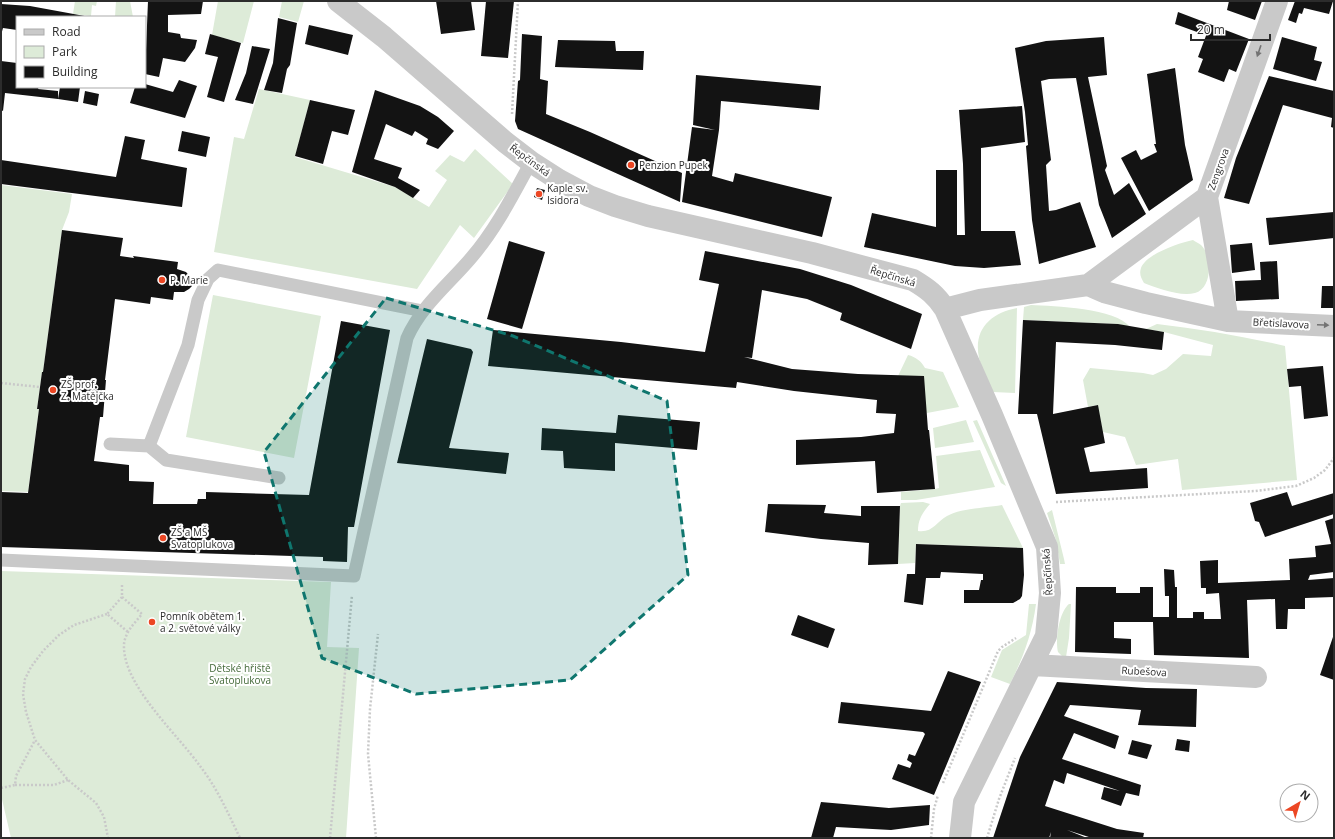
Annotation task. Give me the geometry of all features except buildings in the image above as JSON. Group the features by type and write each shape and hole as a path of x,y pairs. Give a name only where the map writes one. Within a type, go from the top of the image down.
{"street":[{"name":"Řepčínská","path":"338,1 384,37 505,142 531,162 559,180 589,196 615,206 707,230 812,253 913,280 937,297 945,309 1047,547 1050,593 1046,636 964,802 960,838"},
{"name":"Zengrova","path":"1088,285 1207,197 1277,1"},
{"path":"1207,197 1228,321"},
{"path":"945,309 980,300 1088,285"},
{"name":"Břetislavova","path":"1088,285 1104,292 1146,303 1228,321 1334,326"},
{"name":"Rubešova","path":"1032,665 1256,677"}],"lane":[{"path":"1,560 354,576 407,338 413,325 423,311 471,258 488,236 500,218 531,162"},
{"path":"149,446 188,345 198,300 208,279 218,270 423,311"},
{"path":"110,444 149,446 166,460 279,478"}],"path":[{"path":"512,120 518,1"},
{"path":"1,383 40,387"},
{"path":"1029,504 1255,491 1296,486 1314,478 1325,470 1334,458"},
{"path":"330,838 354,576"},
{"path":"108,838 104,817 96,803 68,780 35,740 26,712 23,694 25,679 31,667 43,651 59,635 74,625 107,614 122,597 142,614 128,632 123,647 131,676 161,719 200,766 216,789 240,838"},
{"path":"107,614 128,632"},
{"path":"376,838 368,754 370,709 378,634"},
{"path":"931,838 934,809 938,796 998,651 1018,637"},
{"path":"14,785 16,776 35,740"},
{"path":"987,838 999,799 1018,752"},
{"path":"1,788 14,785 54,784 68,780"}],"highlighted area":[{"path":"386,298 513,336 667,401 688,575 570,680 416,694 322,658 264,452"}],"green space":[{"path":"75,1 97,1 96,6 92,5 91,16 73,14"},
{"path":"116,1 130,1 133,16 115,16"},
{"path":"218,1 254,1 243,43 212,35"},
{"path":"282,1 304,1 298,22 279,17"},
{"path":"259,89 310,100 295,157 395,187 429,207 447,180 435,171 450,155 464,162 475,149 513,184 474,238 460,225 417,289 214,252 234,137 244,139"},
{"path":"1,185 72,194 69,212 62,230 37,409 39,409 28,492 1,491"},
{"path":"1193,240 1200,244 1205,250 1209,263 1208,278 1201,290 1195,293 1183,294 1144,283 1140,270 1149,258 1172,246"},
{"path":"213,295 321,316 294,458 186,437"},
{"path":"1031,305 1069,307 1099,312 1123,321 1130,327 1118,324 1023,320 1024,307"},
{"path":"1017,308 1015,393 993,392 983,371 979,358 979,339 986,324 992,318 1008,310"},
{"path":"1157,324 1221,333 1285,346 1297,480 1182,490 1178,459 1136,465 1125,437 1103,432 1097,405 1088,407 1083,380 1090,368 1153,375 1166,369 1183,354 1211,356 1213,345 1164,332 1146,329"},
{"path":"908,355 922,363 925,368 943,372 959,407 927,413 898,376"},
{"path":"966,420 974,442 935,448 933,428"},
{"path":"977,420 1006,486 1001,483 973,421"},
{"path":"980,450 995,487 916,500 901,500 901,492 939,488 936,456"},
{"path":"923,502 930,504 921,516 918,531 931,529 943,518 959,511 1002,505 1023,548 916,544 915,563 898,564 901,503"},
{"path":"1052,510 1065,564 1060,564 1056,540 1047,513"},
{"name":"Dětské hřiště Svatoplukova","path":"1,571 331,582 327,647 359,648 346,838 11,838 1,795"},
{"path":"1029,604 1036,604 1032,626 1023,655 1010,684 991,677 1002,650 1026,635"},
{"path":"1069,604 1071,604 1069,638 1066,657 1063,657 1058,652 1057,641 1060,620"}],"place":[{"name":"Penzion Pupek","path":"631,165"},
{"name":"Kaple sv. Isidora","path":"539,194"},
{"name":"P. Marie","path":"162,280"},
{"name":"ZŠ prof. Z. Matějčka","path":"53,390"},
{"name":"ZŠ a MŠ Svatoplukova","path":"163,538"},
{"name":"Pomník obětem 1. a 2. světové války","path":"152,622"}]}
